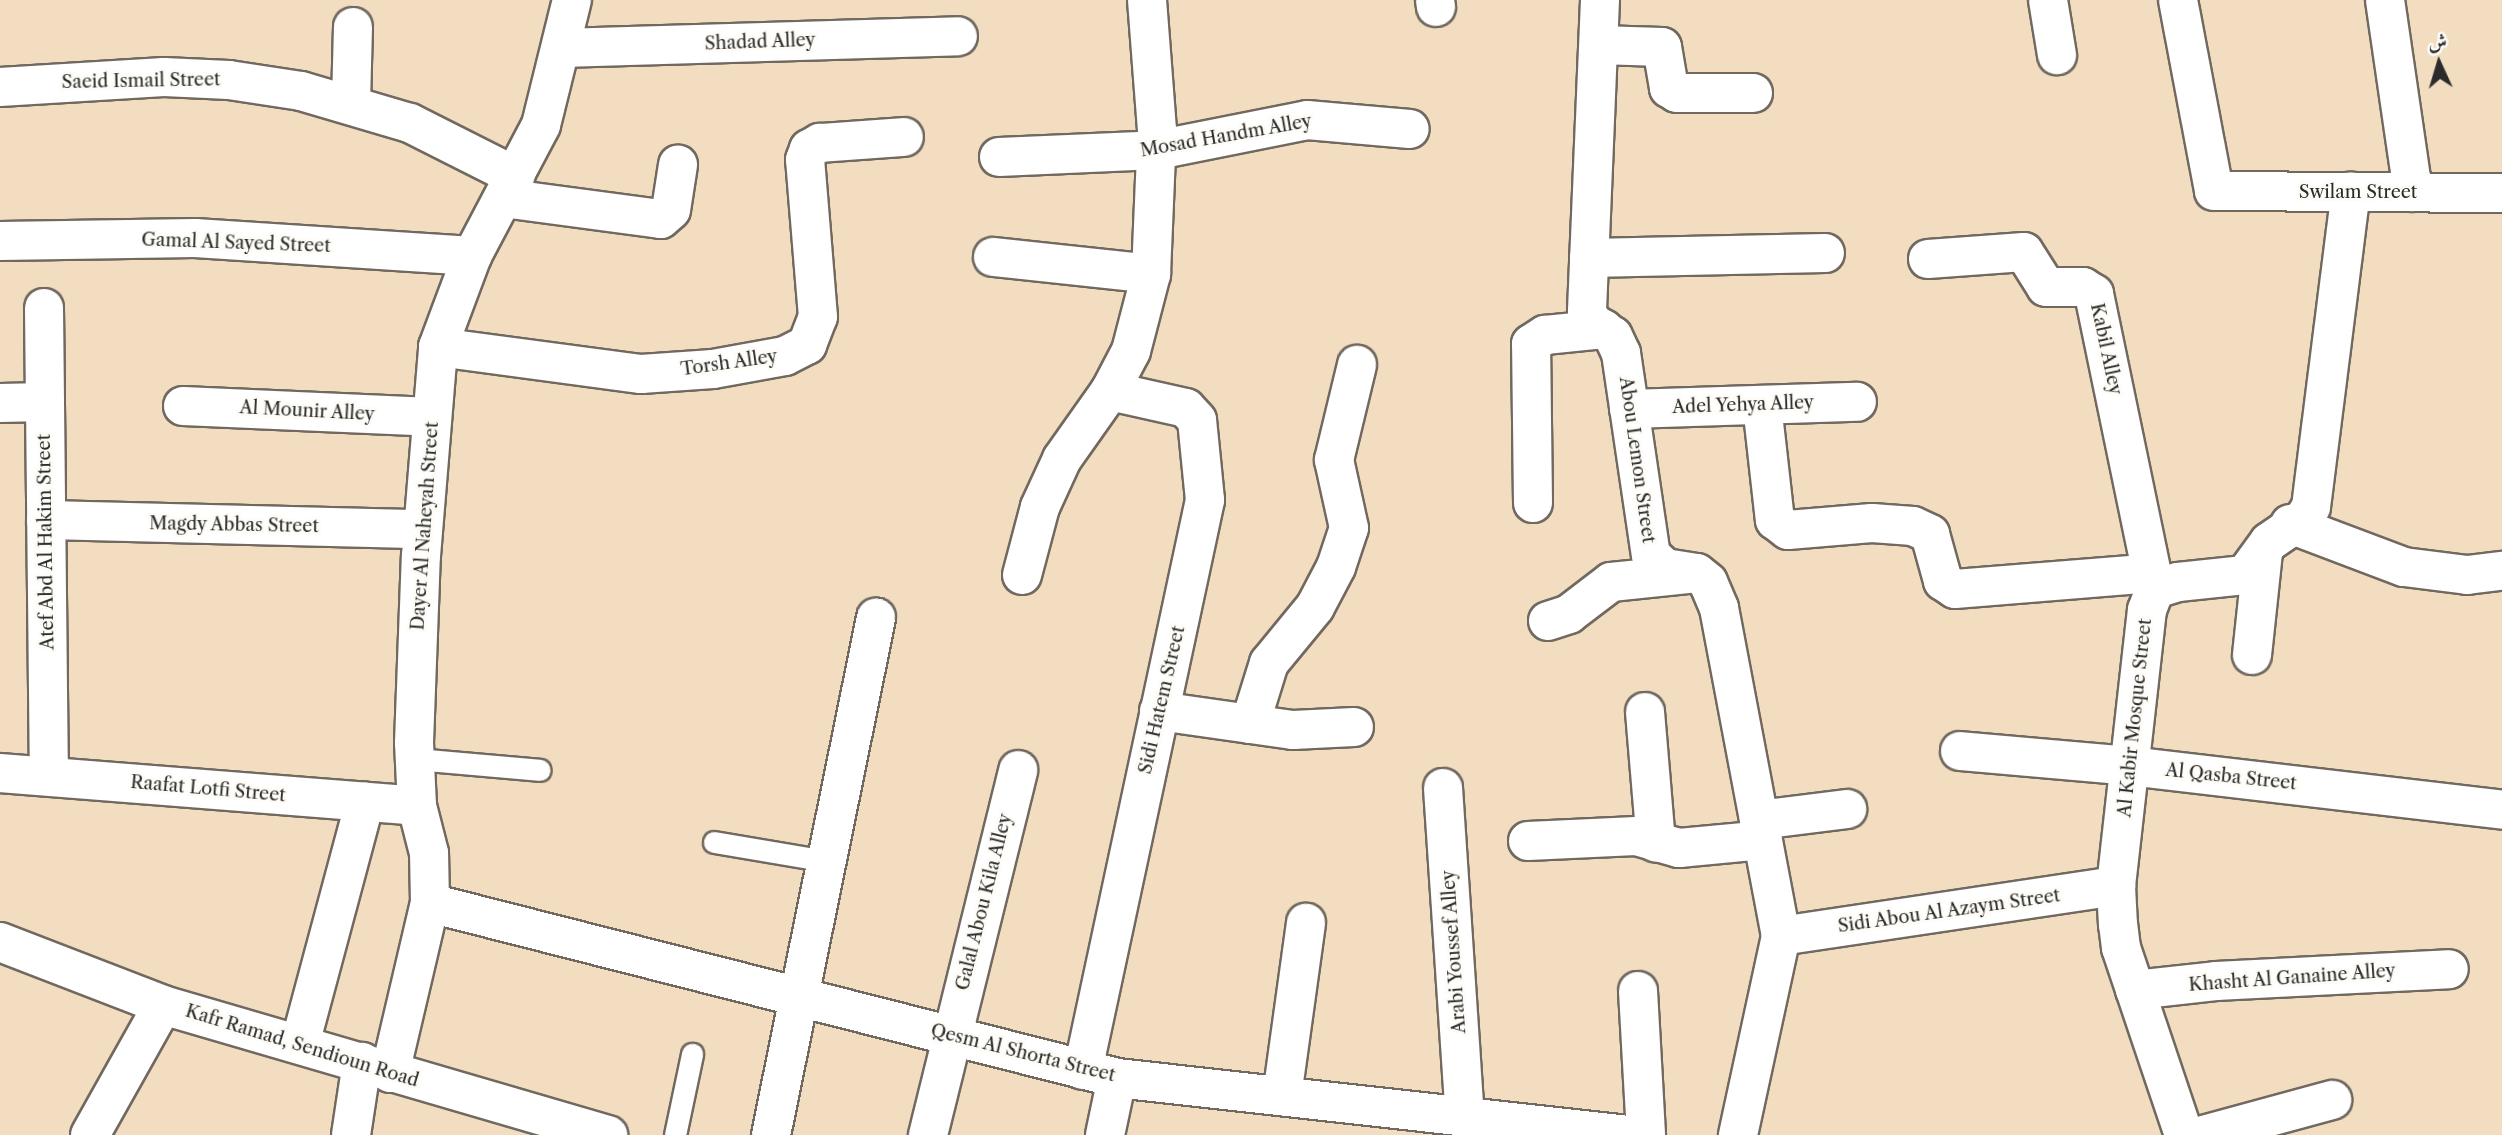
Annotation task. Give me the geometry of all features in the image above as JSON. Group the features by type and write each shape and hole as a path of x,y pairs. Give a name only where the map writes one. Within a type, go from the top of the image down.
{"street":[{"name":"Dayer Al Naheyah Street","path":"351,1135 430,903 429,853 417,806 415,760 423,529 438,347 472,256 541,125 563,48 572,0"},
{"path":"1021,575 1040,507 1062,459 1111,391 1131,351 1151,274 1157,150 1147,0"},
{"name":"Abou Lemon Street","path":"1600,0 1587,312 1592,323 1604,329 1621,353 1651,555 1665,568 1697,573"},
{"path":"2048,0 2057,55"},
{"name":"Swilam Street","path":"2178,0 2214,191 2502,193"},
{"path":"2385,0 2413,192"},
{"path":"351,103 353,27"},
{"name":"Shadad Alley","path":"563,48 958,36"},
{"path":"1598,45 1662,47 1670,88 1677,93 1753,93"},
{"name":"Saeid Ismail Street","path":"0,87 164,77 229,80 351,103 410,123 509,187 661,219 671,209 678,165"},
{"name":"Mosad Handm Alley","path":"999,157 1157,150 1307,120 1410,128"},
{"name":"Torsh Alley","path":"438,347 641,374 713,369 785,356 807,345 818,317 805,160 809,149 820,143 904,137"},
{"path":"1762,405 1775,520 1788,530 1872,523 1913,526 1930,534 1943,581 1955,589 2178,582 2245,575 2290,524 2304,519 2317,485 2351,192"},
{"name":"Gamal Al Sayed Street","path":"0,241 195,238 472,256"},
{"path":"1589,258 1825,253"},
{"name":"Kabil Alley","path":"1928,259 2024,253 2046,287 2083,287 2094,294 2154,581"},
{"path":"993,257 1151,274"},
{"name":"Atef Abd Al Hakim Street","path":"44,308 49,776"},
{"path":"1533,503 1531,344 1545,335 1604,329"},
{"path":"1250,724 1269,663 1315,607 1336,567 1349,528 1334,460 1357,365"},
{"name":"Sidi Hatem Street","path":"1105,1135 1100,1074 1159,711 1197,548 1205,500 1204,463 1197,420 1186,408 1111,391"},
{"path":"0,403 45,402"},
{"name":"Adel Yehya Alley","path":"1629,409 1857,402"},
{"name":"Al Mounir Alley","path":"183,406 432,417"},
{"name":"Magdy Abbas Street","path":"46,520 423,529"},
{"path":"2290,524 2404,567 2467,575 2502,571"},
{"path":"2252,655 2263,552"},
{"path":"1548,621 1569,614 1611,582 1697,573 1708,582 1718,608 1781,936 1738,1135"},
{"name":"Al Kabir Mosque Street","path":"2154,581 2147,610 2116,886 2121,948 2184,1135"},
{"path":"771,1135 876,618"},
{"path":"1159,711 1293,730 1354,727"},
{"path":"1644,712 1656,843"},
{"name":"Al Qasba Street","path":"1960,751 2130,766 2502,810"},
{"name":"Galal Abou Kila Alley","path":"928,1135 950,1034 1018,770"},
{"name":"Raafat Lotfi Street","path":"0,773 417,806"},
{"name":"Arabi Youssef Alley","path":"1443,788 1465,1116"},
{"path":"300,1044 365,802"},
{"path":"1528,841 1636,836 1679,848 1846,809"},
{"name":"Sidi Abou Al Azaym Street","path":"1781,936 2116,886"},
{"name":"Qesm Al Shorta Street","path":"430,903 1100,1074 1628,1135"},
{"path":"1282,1096 1306,923"},
{"name":"Kafr Ramad, Sendioun Road","path":"0,942 163,1005 608,1135"},
{"name":"Khasht Al Ganaine Alley","path":"2135,990 2216,981 2449,969"},
{"path":"1638,991 1646,1135"},
{"path":"89,1135 163,1005"},
{"path":"2203,1135 2332,1100"}],"lane":[{"path":"415,760 541,770"},
{"path":"714,842 826,861"},
{"path":"675,1135 692,1054"}]}
